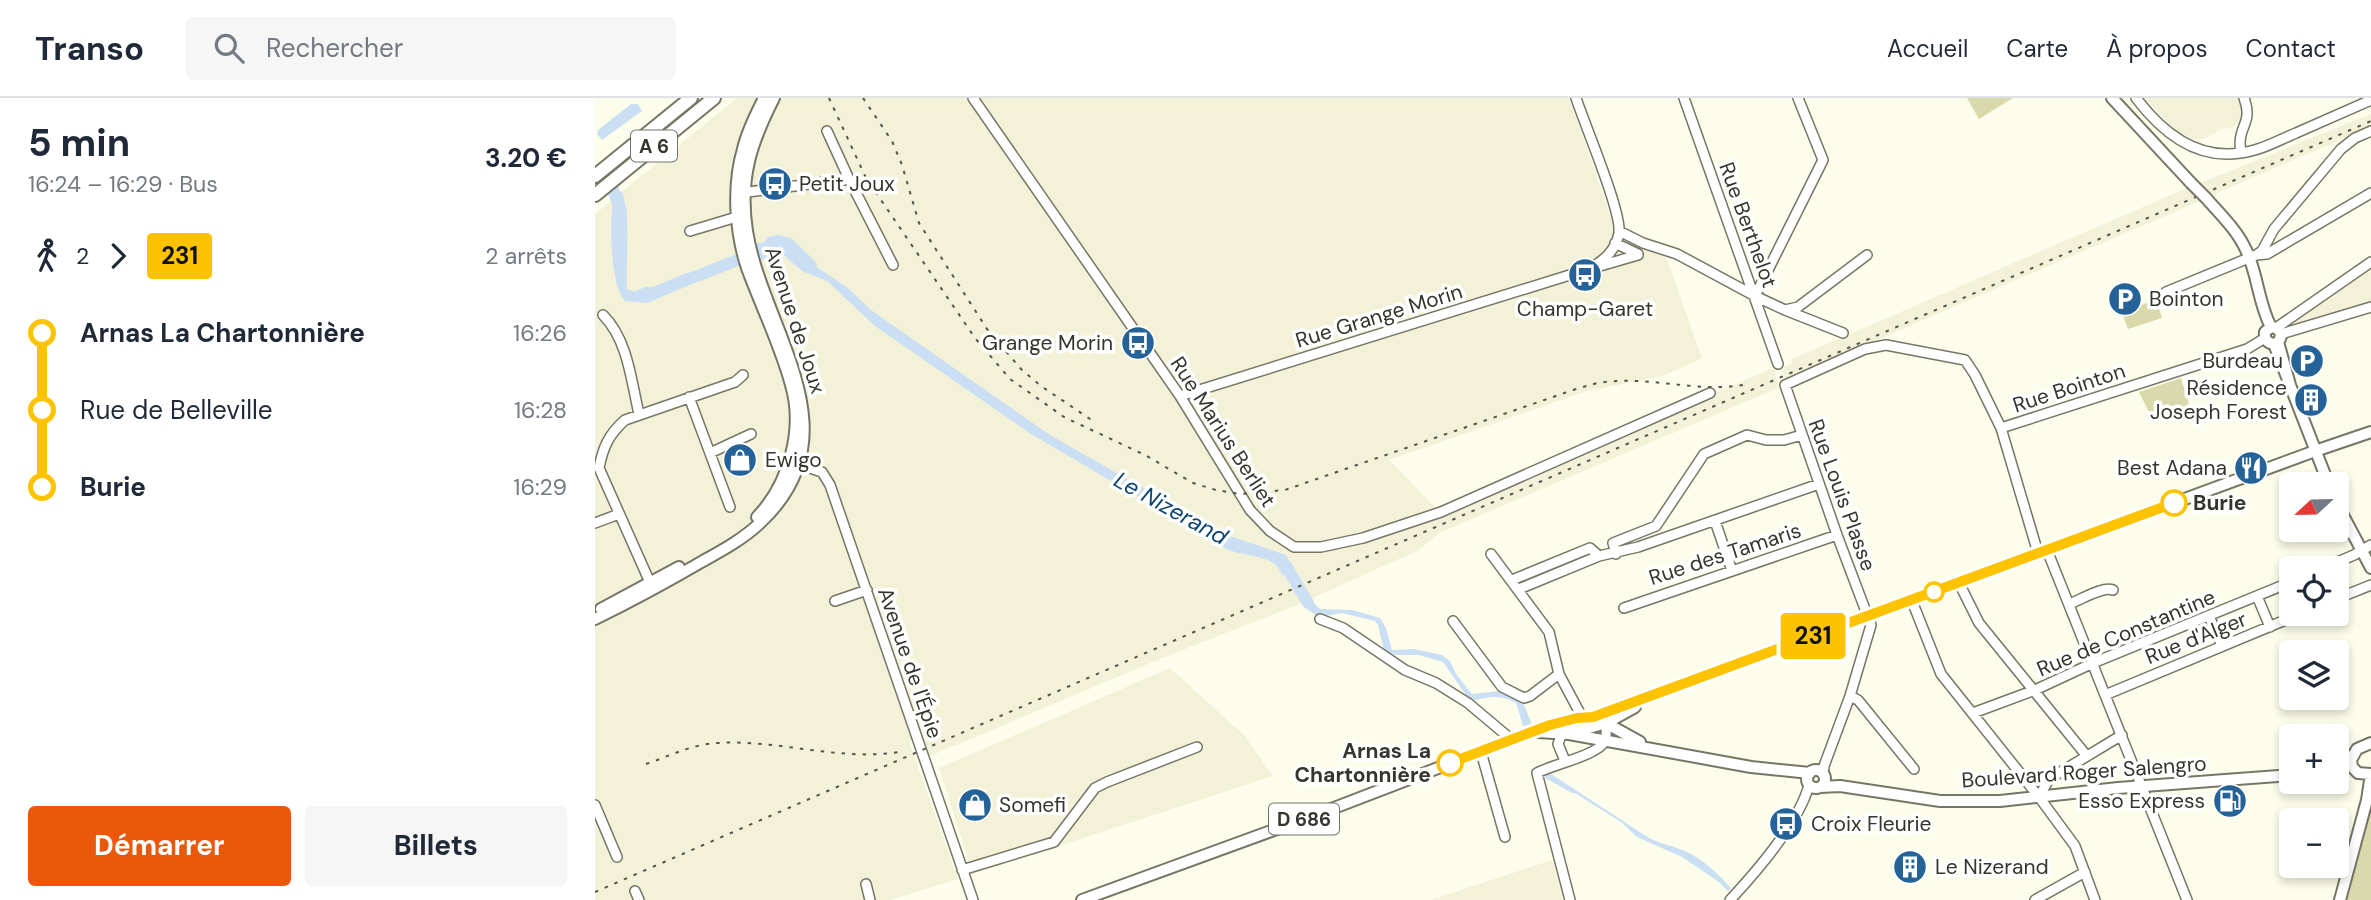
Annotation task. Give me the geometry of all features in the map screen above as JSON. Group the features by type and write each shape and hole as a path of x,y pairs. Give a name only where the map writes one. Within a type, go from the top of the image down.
{"highway":[{"name":"A 6","path":"595,176 691,98"},
{"name":"A 6","path":"595,195 714,98"}],"main road":[{"name":"Avenue de Joux","path":"595,612 733,544 760,523 781,501 804,436 799,388 752,267 746,248 742,215 739,166 743,148 764,98"},
{"name":"Avenue de Joux","path":"741,193 751,149 774,98"},
{"path":"2112,98 2231,225 2253,257 2264,314 2324,472"},
{"name":"D 686","path":"1082,900 1550,725 1588,717 1656,694 2371,432"},
{"path":"2349,522 2366,548 2371,568"},
{"name":"Avenue de Joux","path":"595,620 651,586"},
{"name":"D 686","path":"1530,734 1565,734 1607,723 1656,694"},
{"name":"Boulevard Roger Salengro","path":"1588,717 1607,723 1652,748"},
{"name":"Boulevard Roger Salengro","path":"1565,734 1791,773 1840,786 1940,801 2000,801 2279,776"},
{"path":"2340,900 2367,800 2365,774 2351,764 2351,756 2357,749 2369,745"}],"street":[{"name":"Rue Marius Berliet","path":"974,98 1180,396 1250,510 1270,531 1294,547 1321,547 1363,538 1441,512 1710,393"},
{"path":"1576,98 1615,210 1619,231 1615,243 1638,255 1643,243"},
{"name":"Rue Berthelot","path":"1684,98 1777,364"},
{"path":"1755,296 1823,160 1798,98"},
{"path":"2136,98 2159,124 2180,142 2200,150 2241,153 2266,146 2371,100"},
{"path":"2241,153 2238,139 2247,121 2248,111 2244,98"},
{"path":"827,131 893,265"},
{"path":"2253,257 2262,251 2274,229 2341,149 2355,138 2371,131"},
{"path":"741,193 849,179"},
{"path":"2166,292 2253,257 2267,254 2371,193"},
{"path":"690,231 742,215"},
{"path":"1619,231 1643,243 1677,254 1755,296 1843,333"},
{"name":"Rue Grange Morin","path":"1588,269 1606,259 1615,243"},
{"name":"Rue Grange Morin","path":"1180,396 1638,255"},
{"path":"1785,310 1798,307 1867,255"},
{"path":"2274,335 2371,262"},
{"name":"Rue Bointon","path":"2001,428 2247,349 2274,335 2371,307"},
{"path":"603,315 613,325 627,359 639,414"},
{"name":"Rue Louis Plasse","path":"1868,617 1785,385 1865,349 1886,345 1965,360 1975,374 2001,428"},
{"path":"651,586 597,467 603,447 613,430 625,420 735,382 743,375"},
{"path":"689,397 730,507"},
{"path":"2001,428 2020,489 2020,497 2042,551 2069,604 2187,900"},
{"path":"710,453 751,434"},
{"path":"1616,554 1613,543 1656,526 1704,454 1747,435 1766,440 1784,440 1802,435"},
{"name":"Avenue de l'Épie","path":"793,463 823,472 830,485 972,900"},
{"path":"1518,589 1599,556 1616,554 1819,484"},
{"path":"595,523 619,514"},
{"path":"1715,521 1732,571"},
{"name":"Rue des Tamaris","path":"1624,608 1837,535"},
{"path":"1512,580 1590,548 1599,556"},
{"path":"2349,556 2366,548"},
{"path":"1491,554 1549,632 1559,674 1588,717 1565,734 1558,744 1565,761"},
{"path":"1959,583 1979,623 2086,755"},
{"path":"2349,593 2371,584"},
{"path":"2069,604 2094,595 2100,589 2107,587 2113,590"},
{"name":"Rue de Constantine","path":"1973,713 2035,690 2093,663 2279,587"},
{"path":"835,601 867,590"},
{"path":"2257,596 2270,627"},
{"path":"1912,601 1941,674 2075,846 2095,900"},
{"path":"2209,616 2222,646"},
{"path":"1730,900 1793,820 1817,778 1850,696 1871,625 1868,617"},
{"path":"1320,620 1343,628 1405,670 1436,683 1468,703 1512,740"},
{"path":"1453,621 1502,687 1524,698 1559,674"},
{"name":"Rue d'Alger","path":"2105,695 2279,623"},
{"path":"1850,696 1858,700 1914,769"},
{"path":"1570,900 1537,773 1551,765 1597,750 1606,739 1607,723"},
{"path":"2039,797 2049,779 2122,736"},
{"path":"962,870 1054,842 1095,788 1197,747"},
{"path":"1481,752 1505,837"},
{"path":"595,805 617,857"},
{"path":"2035,900 2085,872"},
{"path":"866,884 870,900"}],"shaded area":[{"path":"737,98 1569,98 1612,220 1667,259 1702,358 1663,376 1587,391 1389,460 1442,514 1770,369 1775,370 1778,388 1439,533 1419,550 1297,605 1160,659 930,756 924,736 909,742 958,879 890,900 595,900 595,214"},
{"path":"2144,98 2238,98 2243,110 2242,118 2232,128 2221,129 2209,137 2197,140 2179,134"},
{"path":"2371,114 2371,127 2212,195 2200,183"},
{"path":"2187,188 2200,201 1786,379 1781,368 1792,363 1792,359"},
{"path":"2371,269 2371,302 2294,327 2292,323"},
{"path":"1170,668 1245,736 1273,776 973,874 939,768"},
{"path":"1552,860 1563,900 1431,900"}],"green space":[{"path":"1967,98 2013,98 1979,119"},
{"path":"2156,299 2162,318 2128,329 2122,313"},
{"path":"2181,378 2192,414 2171,421 2169,415 2153,420 2139,392"},
{"path":"2371,808 2371,900 2347,900"}],"water":[{"path":"631,104 638,104 642,111 602,140 597,134 598,130"},
{"path":"622,191 627,227 627,289 634,292 653,287 713,266 716,274 647,303 625,301 620,294 614,270 611,240 613,203"},
{"path":"777,235 791,238 816,262 817,267 848,288 871,310 1050,435 1224,534 1286,555 1296,574 1288,573 1282,576 1279,569 1267,560 1227,549 1031,434 875,326 827,281 802,271 780,252 757,262 751,250 757,243 763,243 769,237"},
{"path":"1301,590 1320,609 1352,610 1380,618 1386,628 1392,650 1414,649 1442,655 1450,661 1456,674 1472,694 1500,691 1508,694 1524,705 1534,729 1525,732 1516,703 1494,697 1472,701 1443,662 1419,655 1396,655 1384,651 1375,621 1342,613 1319,617 1307,609 1298,591"},
{"path":"1548,772 1649,838 1699,859 1731,888 1728,891 1682,857 1637,837 1621,822 1547,779 1543,774"}],"waterway":[{"name":"Le Nizerand","path":"612,187 621,212"},
{"name":"Le Nizerand","path":"700,275 755,253"},
{"name":"Le Nizerand","path":"1282,563 1308,603"}],"railway":[{"path":"829,98 866,178 975,338 1010,379 1064,417 1145,455 1193,483 1240,494 1285,490 1573,390 1601,383 1641,381 1712,387 1748,384"},
{"path":"863,98 892,141 919,223 987,329 1021,369 1041,386 1096,423"},
{"path":"595,892 2371,121"},
{"path":"646,764 690,748 718,743 764,744 857,754 904,751"}],"bus line":[{"name":"231","path":"1450,763 1550,725 1593,717 2174,503"}],"place":[{"name":"Petit Joux","path":"775,184"},
{"name":"Champ-Garet","path":"1585,275"},
{"name":"Bointon","path":"2125,299"},
{"name":"Grange Morin","path":"1138,343"},
{"name":"Burdeau","path":"2307,361"},
{"name":"Résidence Joseph Forest","path":"2311,400"},
{"name":"Ewigo","path":"740,460"},
{"name":"Best Adana","path":"2251,468"},
{"name":"Burie","path":"2174,503"},
{"name":"Arnas La Chartonnière","path":"1450,763"},
{"name":"Esso Express","path":"2230,801"},
{"name":"Somefi","path":"975,805"},
{"name":"Croix Fleurie","path":"1786,824"},
{"name":"Le Nizerand","path":"1910,867"}]}
